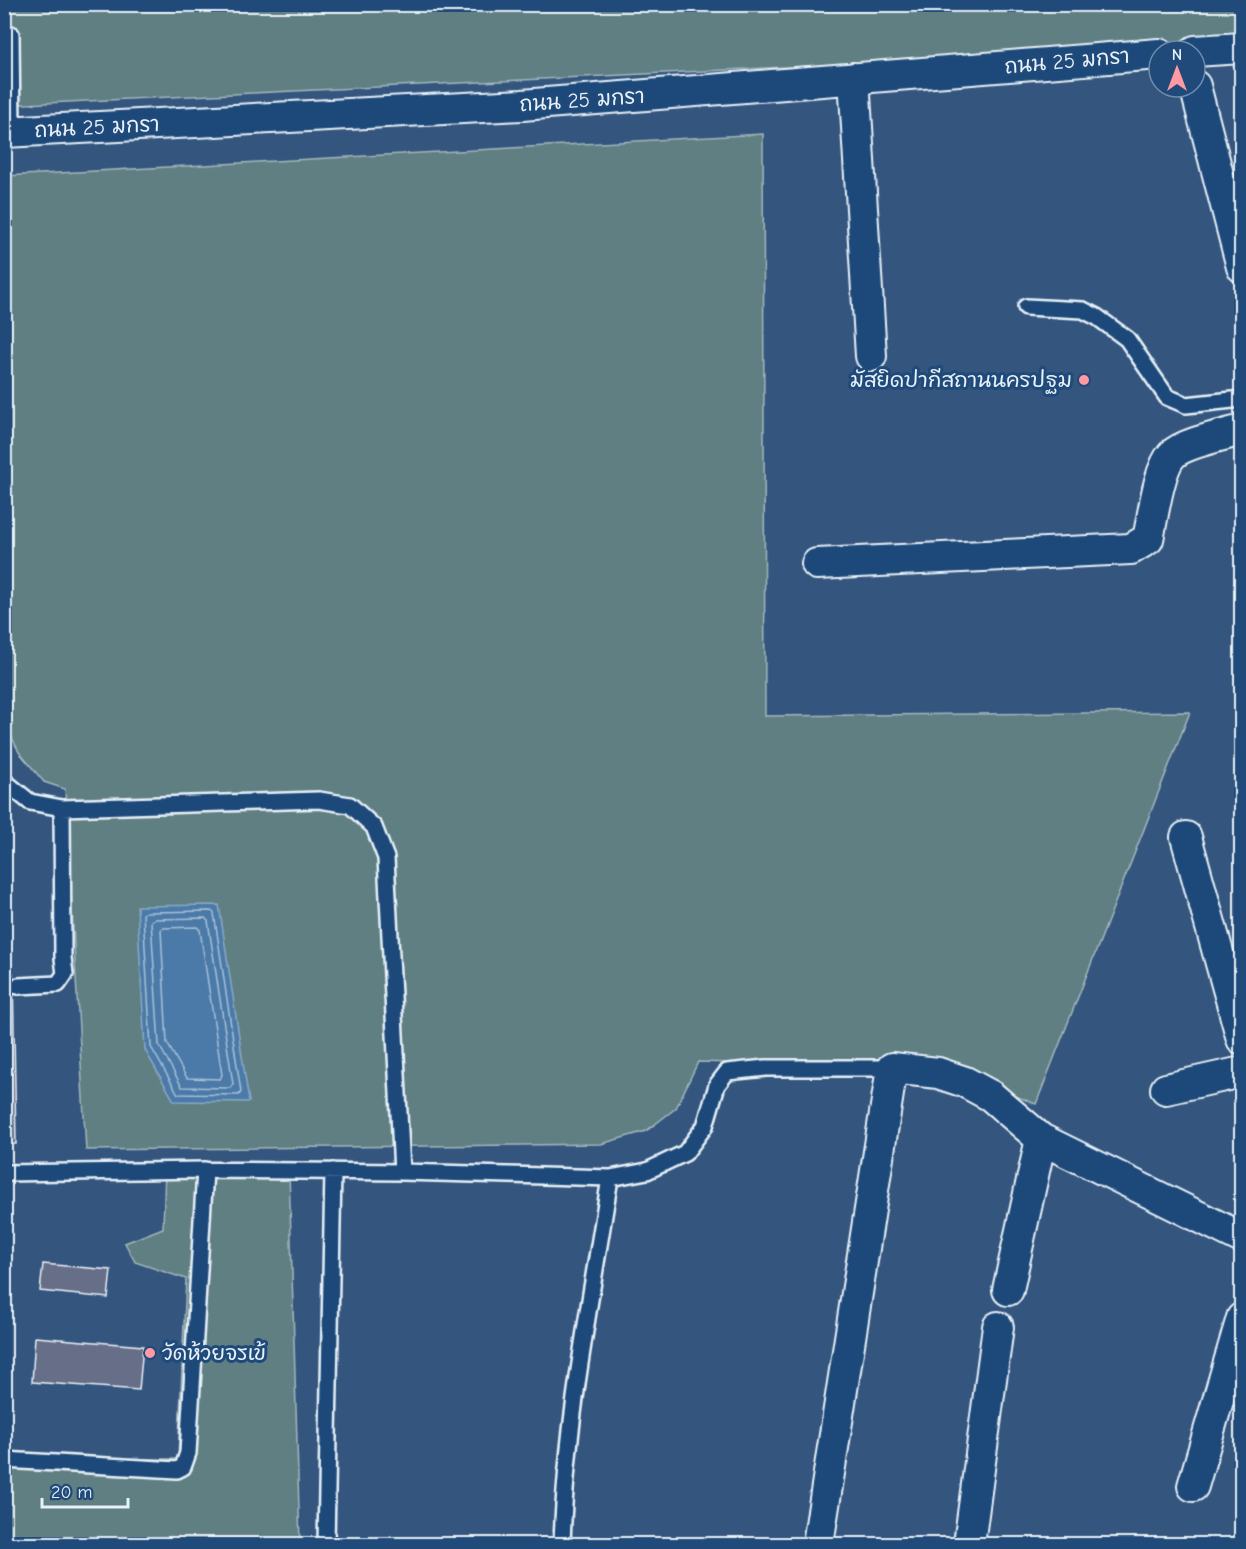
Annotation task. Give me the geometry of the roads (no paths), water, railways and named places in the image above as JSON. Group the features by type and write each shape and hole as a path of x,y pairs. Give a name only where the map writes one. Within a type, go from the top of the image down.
{"street":[{"path":"1207,50 1242,48"},
{"name":"ถนน 25 มกรา","path":"8,132 522,105 1147,55"},
{"path":"854,78 871,356"},
{"path":"1198,99 1242,267"},
{"path":"817,564 1131,549 1148,539 1163,470 1172,454 1195,443 1242,430"},
{"path":"1186,837 1242,1039"},
{"path":"818,1545 892,1068 938,1073 964,1082 991,1096 1041,1139 1242,1238"},
{"path":"1166,1089 1242,1072"},
{"path":"1008,1290 1041,1139"},
{"path":"1193,1486 1242,1318"},
{"path":"969,1545 999,1328"}],"lane":[{"path":"8,132 11,34"},
{"path":"1026,308 1083,310 1097,317 1127,339 1167,397 1186,405 1242,399"},
{"path":"4,781 30,802 62,808 319,800 350,805 374,827 386,858 402,1172"},
{"path":"18,986 58,984 65,974 62,808"},
{"path":"4,1173 205,1170 402,1172 610,1178 647,1171 685,1153 705,1126 717,1085 727,1072 766,1068 892,1068"},
{"path":"4,1460 177,1470 183,1467 188,1453 205,1170"},
{"path":"326,1545 333,1172"},
{"path":"562,1545 563,1514 578,1379 610,1178"}],"water":[{"path":"219,905 249,1102 174,1101 145,1050 137,906"}],"place":[{"name":"มัสยิดปากีสถานนครปฐม","path":"1084,380"},
{"name":"วัดห้วยจรเข้","path":"150,1353"}]}
